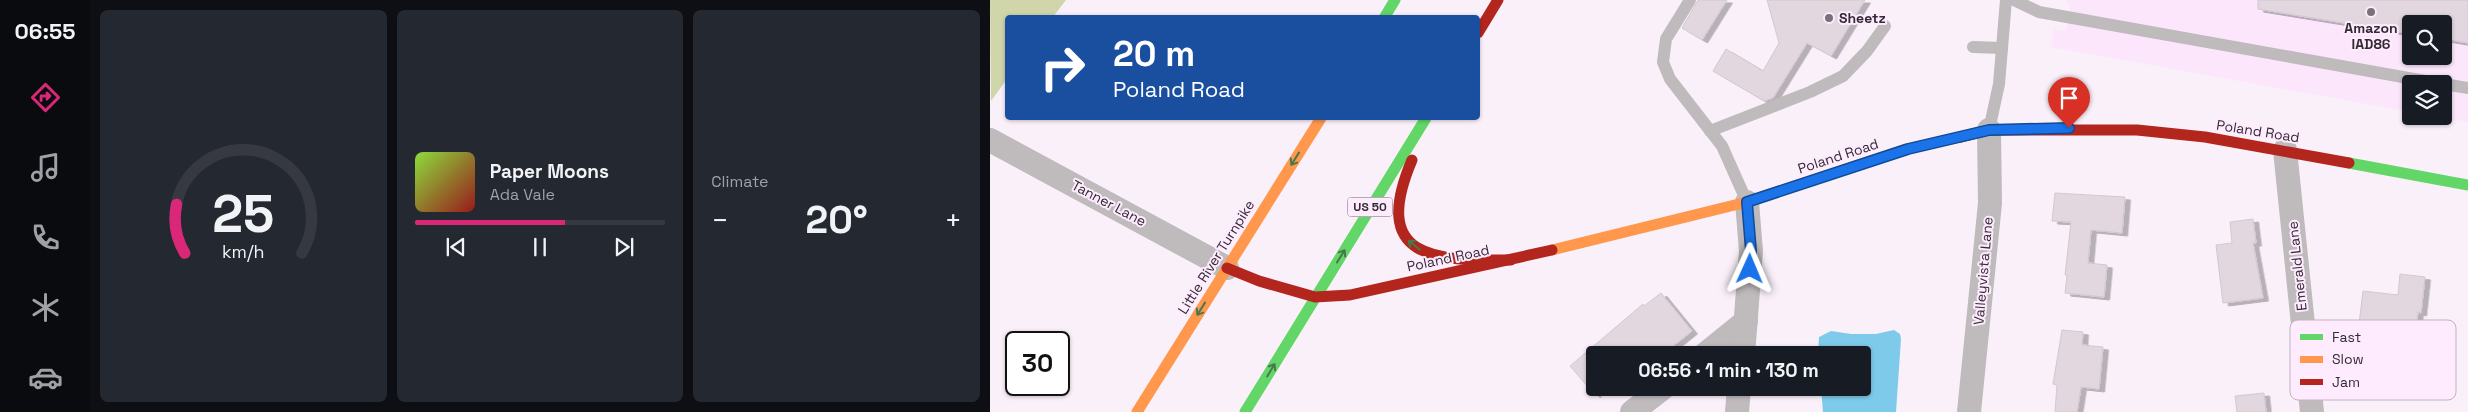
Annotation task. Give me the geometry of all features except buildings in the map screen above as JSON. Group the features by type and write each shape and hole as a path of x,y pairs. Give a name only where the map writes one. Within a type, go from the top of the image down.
{"main road":[{"path":"1386,15 1395,0"},
{"path":"1480,30 1498,0"},
{"name":"Little River Turnpike","path":"1137,412 1320,120"},
{"name":"US 50","path":"1245,412 1425,120"},
{"path":"1429,120 1402,187 1399,216 1407,240 1426,254 1436,257 1455,260 1511,260"},
{"name":"Poland Road","path":"1227,268 1259,281 1315,297 1350,294 1511,260 1747,202 1908,149 1989,130 2137,130 2205,137 2285,150 2468,185"}],"street":[{"name":"Valleyvista Lane","path":"1969,412 1990,204 1989,130"},
{"name":"Tanner Lane","path":"990,140 1227,268"},
{"name":"Emerald Lane","path":"2285,150 2303,320"},
{"path":"1744,346 1751,251 1747,202"},
{"path":"1715,346 1746,321"},
{"path":"1632,412 1653,396"},
{"path":"1737,412 1739,396"}],"lane":[{"path":"1690,0 1666,39 1663,62 1670,79 1710,131 1734,171 1747,202"},
{"path":"1989,130 1999,84 2006,0"},
{"path":"2014,0 2039,12 2402,77"},
{"path":"1710,131 1810,92 1843,76 1867,51 1885,26"},
{"path":"1973,47 2002,48"},
{"path":"2452,85 2468,88"}],"shaded area":[{"path":"2066,0 2468,0 2468,122 2452,119 2452,75 2402,75 2402,110 2051,47 2054,29 2066,31 2070,7"}],"green space":[{"path":"990,0 1066,0 1055,15 1005,15 1005,82 991,101"}],"water":[{"path":"1894,330 1900,334 1896,412 1823,412 1822,396 1871,396 1871,346 1818,346 1819,337 1831,331 1851,334 1876,334"}],"traffic: fast":[{"path":"1386,15 1395,0"},
{"path":"1245,412 1425,120"},
{"path":"2349,163 2468,185"}],"traffic: slow":[{"path":"1137,412 1320,120"},
{"path":"1552,250 1747,202 1907,149 1961,137"}],"traffic: jam":[{"path":"1480,30 1498,0"},
{"path":"1961,137 1989,130 2137,130 2205,137 2349,163"},
{"path":"1412,160 1401,193 1399,218 1405,235 1417,248 1435,255 1457,259 1511,260"},
{"path":"1227,268 1259,281 1315,297 1350,295 1552,250"}],"place":[{"name":"Amazon IAD86","path":"2371,12"},
{"name":"Sheetz","path":"1829,18"}],"route":[{"path":"1750,269 1751,251 1747,202 1908,149 1989,130 2069,128"}]}
